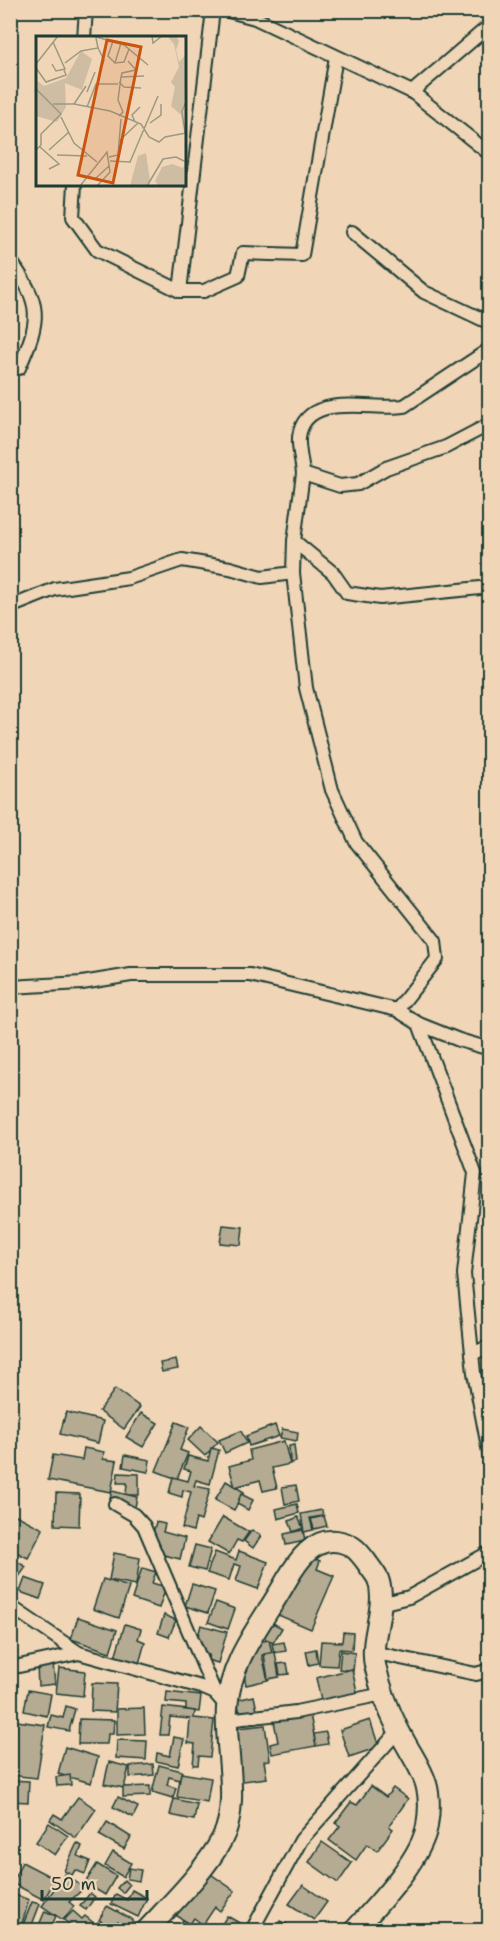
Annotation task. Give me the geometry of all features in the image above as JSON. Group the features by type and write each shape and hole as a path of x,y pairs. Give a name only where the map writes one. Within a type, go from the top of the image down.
{"main road":[{"path":"147,1930 185,1889 223,1838 232,1800 223,1706 245,1646 298,1561 313,1546 338,1541 357,1548 378,1580 380,1604 372,1652 383,1694 399,1730 424,1773 430,1801 426,1829 404,1872 355,1930"}],"street":[{"path":"84,36 86,10"},
{"path":"180,291 195,180 213,10"},
{"path":"225,10 259,14 336,57 412,92 482,151 489,154"},
{"path":"412,92 489,25"},
{"path":"75,186 73,217 97,250 180,291 204,291 238,276 243,253 302,255 336,57"},
{"path":"352,232 424,292 489,323"},
{"path":"10,260 25,281 37,311 34,335 19,368"},
{"path":"397,1010 437,958 435,941 356,842 332,790 306,688 293,573 294,541 303,474 298,439 302,424 308,416 325,407 344,405 388,409 404,406 489,348"},
{"path":"303,474 340,486 358,484 386,468 446,447 489,424"},
{"path":"294,541 333,573 347,593 380,598 489,587"},
{"path":"10,607 55,589 129,578 182,560 230,568 262,578 293,573"},
{"path":"10,987 82,983 131,975 250,975 397,1010 419,1024 489,1049"},
{"path":"419,1024 475,1173 464,1274 472,1354 489,1458"},
{"path":"472,1354 489,1346"},
{"path":"115,1504 134,1515 144,1526 223,1706"},
{"path":"380,1604 409,1597 489,1552"},
{"path":"10,1606 79,1653 223,1706 296,1712 383,1694"},
{"path":"372,1652 476,1674 489,1670"},
{"path":"10,1668 79,1653"},
{"path":"252,1930 301,1840 399,1730"}],"building":[{"path":"223,1225 243,1227 241,1245 220,1243"},
{"path":"176,1360 178,1369 162,1372 160,1363"},
{"path":"115,1389 140,1407 124,1429 99,1411"},
{"path":"66,1412 103,1421 98,1443 60,1434"},
{"path":"141,1413 158,1423 143,1447 126,1437"},
{"path":"176,1422 189,1427 180,1450 188,1453 177,1479 156,1471"},
{"path":"275,1425 279,1436 249,1446 246,1436"},
{"path":"201,1426 218,1442 205,1456 188,1440"},
{"path":"282,1429 298,1432 297,1441 280,1438"},
{"path":"241,1431 247,1443 225,1453 219,1440"},
{"path":"284,1441 290,1464 272,1468 277,1488 263,1491 260,1480 235,1487 229,1466 251,1460 249,1450"},
{"path":"294,1445 296,1462 290,1463 289,1446"},
{"path":"84,1448 104,1452 103,1459 117,1461 111,1492 48,1480 53,1455 82,1460"},
{"path":"211,1448 219,1450 210,1484 196,1480 194,1486 210,1489 201,1521 196,1519 193,1531 182,1528 191,1492 183,1490 182,1497 169,1493 173,1477 188,1481 191,1471 184,1469 188,1456 208,1461"},
{"path":"125,1455 150,1460 148,1472 123,1467"},
{"path":"118,1473 139,1474 139,1495 126,1495 127,1483 117,1483"},
{"path":"226,1481 244,1492 234,1510 215,1500"},
{"path":"296,1485 299,1501 285,1504 282,1487"},
{"path":"112,1491 137,1497 135,1507 109,1501"},
{"path":"56,1493 80,1494 79,1526 55,1525"},
{"path":"241,1494 253,1500 248,1510 237,1504"},
{"path":"297,1504 299,1513 278,1519 276,1509"},
{"path":"322,1510 323,1516 310,1518 313,1530 304,1532 301,1514"},
{"path":"10,1512 43,1529 28,1558 10,1549"},
{"path":"324,1516 327,1526 314,1529 311,1519"},
{"path":"223,1517 249,1532 242,1542 237,1540 229,1554 208,1542"},
{"path":"298,1517 303,1528 293,1532 289,1521"},
{"path":"156,1522 165,1524 163,1532 185,1538 180,1559 148,1551"},
{"path":"252,1530 261,1536 253,1548 244,1541"},
{"path":"303,1530 305,1541 286,1545 284,1534"},
{"path":"195,1545 211,1549 205,1571 189,1567"},
{"path":"239,1551 268,1562 258,1589 236,1581 241,1566 234,1564 229,1580 207,1573 215,1552 236,1560"},
{"path":"114,1553 140,1558 136,1585 109,1580"},
{"path":"308,1556 320,1561 317,1569 334,1576 311,1629 271,1612"},
{"path":"10,1557 26,1567 10,1589"},
{"path":"142,1568 156,1572 152,1583 166,1587 159,1608 132,1599"},
{"path":"25,1578 45,1585 40,1599 20,1592"},
{"path":"103,1579 129,1587 119,1618 93,1609"},
{"path":"192,1584 215,1591 208,1613 185,1606"},
{"path":"216,1602 235,1609 228,1629 208,1622"},
{"path":"164,1615 176,1620 169,1637 158,1633"},
{"path":"78,1617 117,1630 110,1652 71,1639"},
{"path":"271,1622 282,1628 273,1643 259,1635"},
{"path":"125,1624 141,1629 138,1639 145,1642 139,1664 115,1657"},
{"path":"201,1625 227,1632 218,1663 207,1660 209,1655 194,1651"},
{"path":"343,1632 353,1633 352,1650 339,1649 337,1666 319,1665 321,1641 342,1642"},
{"path":"269,1640 272,1653 262,1655 268,1680 246,1685 240,1654 252,1643"},
{"path":"284,1642 286,1651 274,1653 272,1644"},
{"path":"316,1649 318,1663 309,1665 306,1651"},
{"path":"341,1651 355,1653 353,1671 339,1669"},
{"path":"275,1652 279,1677 268,1679 264,1654"},
{"path":"287,1663 289,1674 280,1675 278,1664"},
{"path":"53,1664 55,1684 38,1686 37,1665"},
{"path":"59,1668 85,1671 83,1696 56,1693"},
{"path":"352,1669 358,1696 322,1705 316,1678"},
{"path":"92,1683 117,1684 115,1712 91,1711"},
{"path":"28,1690 51,1694 47,1716 24,1711"},
{"path":"167,1692 201,1696 199,1712 186,1710 186,1704 166,1702"},
{"path":"254,1696 257,1710 240,1714 237,1700"},
{"path":"66,1706 75,1709 69,1731 48,1727 51,1715 63,1718"},
{"path":"163,1707 195,1711 194,1718 214,1720 210,1757 199,1756 198,1765 193,1765 195,1744 188,1743 190,1719 170,1717 168,1735 160,1735"},
{"path":"144,1708 145,1734 117,1735 117,1709"},
{"path":"310,1714 316,1746 272,1754 270,1744 278,1742 274,1721"},
{"path":"79,1719 114,1720 113,1734 108,1734 107,1744 78,1744"},
{"path":"370,1720 379,1747 349,1757 340,1730"},
{"path":"17,1721 45,1725 37,1778 10,1775"},
{"path":"265,1725 270,1760 264,1761 267,1778 236,1782 230,1729"},
{"path":"326,1732 328,1744 316,1746 314,1734"},
{"path":"174,1737 184,1739 178,1766 156,1761 157,1753 170,1756"},
{"path":"117,1740 147,1741 146,1760 116,1758"},
{"path":"65,1747 98,1757 91,1783 58,1774"},
{"path":"109,1762 129,1767 124,1788 104,1784"},
{"path":"153,1764 154,1775 130,1777 130,1766"},
{"path":"159,1765 182,1771 180,1780 169,1777 167,1785 176,1788 173,1798 152,1792"},
{"path":"181,1773 211,1778 207,1802 177,1797"},
{"path":"70,1775 71,1785 57,1786 56,1777"},
{"path":"10,1780 29,1781 28,1802 10,1801"},
{"path":"150,1786 150,1796 123,1797 123,1787"},
{"path":"371,1786 386,1797 393,1788 408,1799 389,1826 393,1829 377,1851 367,1844 356,1860 329,1840 340,1826 335,1823 351,1802 357,1805"},
{"path":"78,1797 96,1809 76,1838 50,1820 54,1814 62,1819"},
{"path":"118,1797 138,1807 133,1817 113,1807"},
{"path":"174,1799 197,1804 194,1820 170,1815"},
{"path":"107,1822 131,1837 124,1849 99,1835"},
{"path":"49,1823 68,1836 55,1855 36,1842"},
{"path":"322,1842 352,1863 338,1883 309,1862"},
{"path":"77,1843 82,1846 78,1856 90,1861 85,1874 75,1870 72,1875 64,1871"},
{"path":"113,1852 131,1863 123,1877 105,1866"},
{"path":"22,1862 55,1879 44,1900 12,1883"},
{"path":"97,1864 116,1876 105,1895 85,1883"},
{"path":"129,1868 141,1870 139,1881 127,1879"},
{"path":"205,1870 235,1891 220,1911 215,1907 203,1925 194,1918 190,1924 174,1914"},
{"path":"65,1874 84,1888 69,1902 74,1906 63,1920 42,1906"},
{"path":"124,1880 129,1885 123,1893 117,1888"},
{"path":"303,1885 327,1902 314,1920 289,1904"},
{"path":"132,1890 147,1898 138,1917 111,1904 116,1894 127,1900"},
{"path":"90,1893 95,1897 86,1910 80,1906"},
{"path":"13,1894 29,1900 20,1930 10,1929 14,1912 10,1911"},
{"path":"32,1902 40,1904 30,1930 21,1930"},
{"path":"107,1906 133,1920 128,1928 117,1922 114,1929 99,1920"},
{"path":"45,1911 56,1916 50,1930 37,1930"},
{"path":"73,1911 82,1919 85,1916 95,1924 90,1930 76,1930 64,1920"},
{"path":"227,1916 252,1930 218,1930"},
{"path":"183,1920 195,1928 198,1923 207,1929 176,1930"},
{"path":"280,1921 299,1930 275,1930"},
{"path":"98,1922 109,1930 91,1930"},
{"path":"118,1922 125,1928 111,1930"}]}
